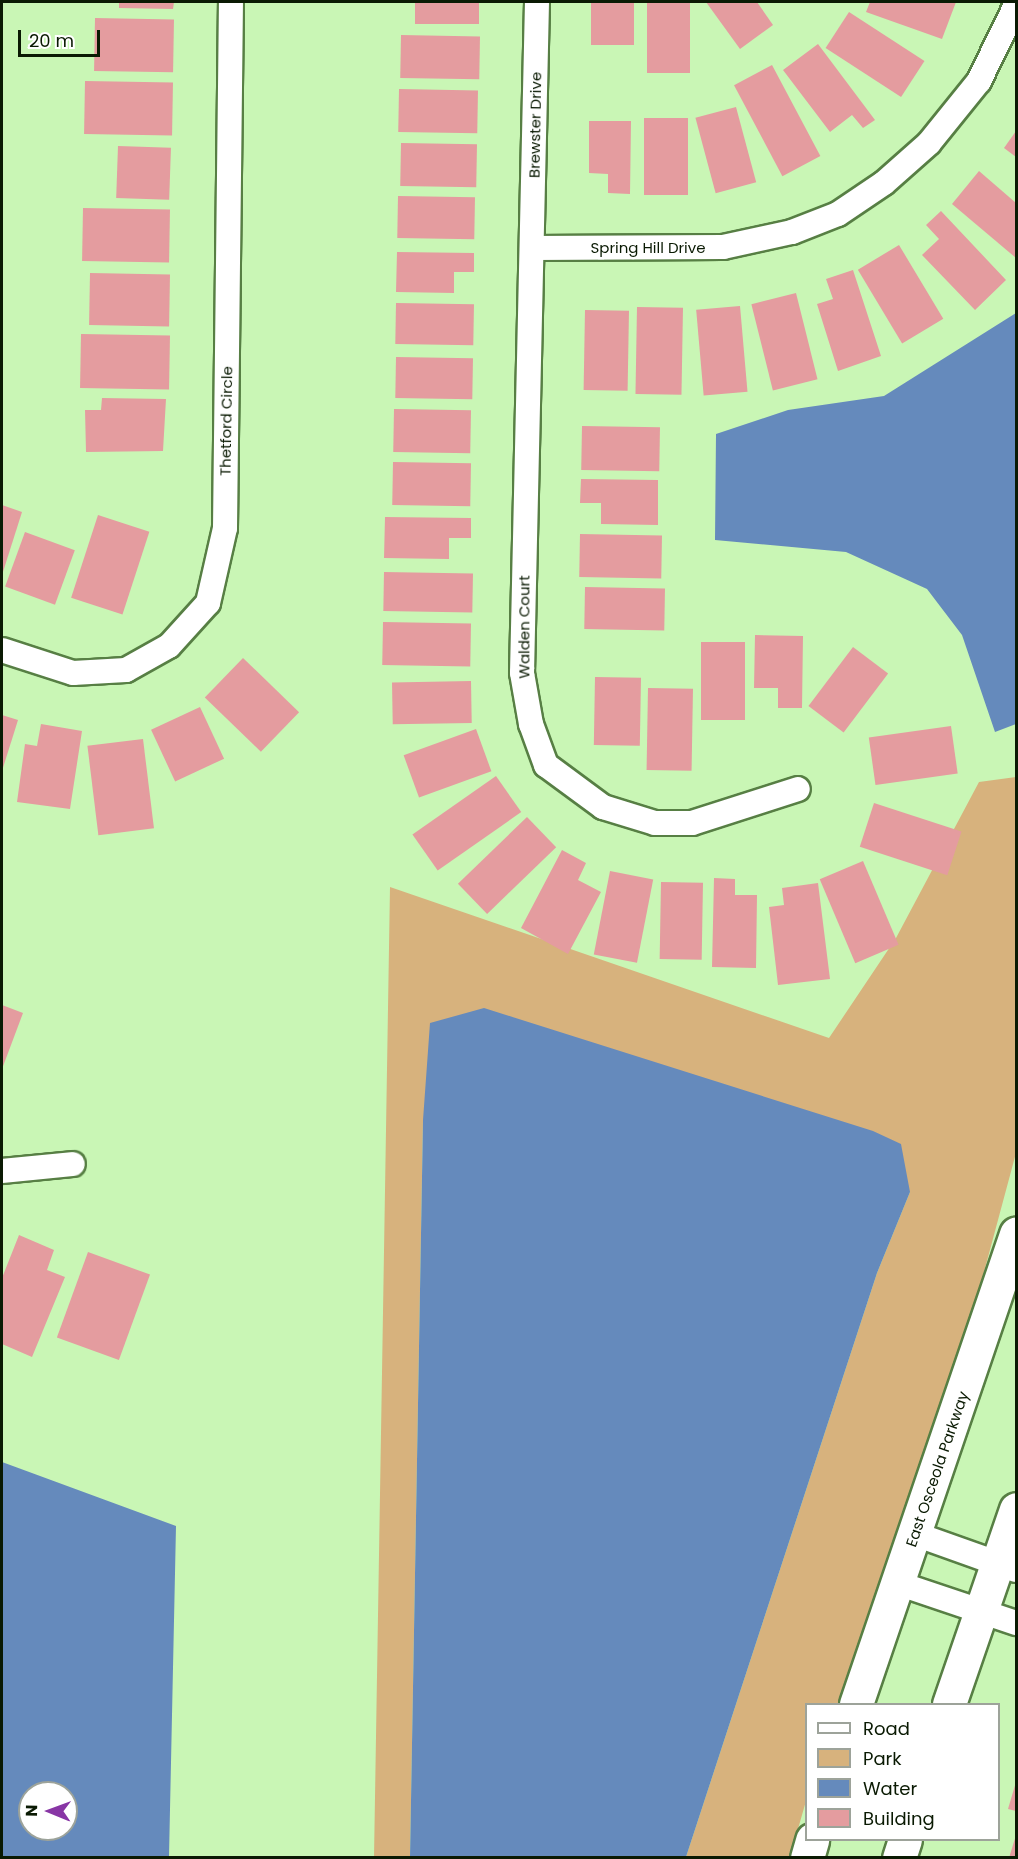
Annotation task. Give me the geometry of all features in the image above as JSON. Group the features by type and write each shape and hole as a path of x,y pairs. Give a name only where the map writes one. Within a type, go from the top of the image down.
{"main road":[{"name":"East Osceola Parkway","path":"856,1703 1017,1233"},
{"path":"949,1703 982,1611 1007,1566 1017,1509"},
{"path":"807,1857 811,1841"},
{"path":"899,1857 903,1841"}],"street":[{"name":"Thetford Circle","path":"2,650 73,673 126,670 169,646 208,603 225,528 231,2"},
{"name":"Brewster Drive","path":"533,248 537,2"},
{"name":"Spring Hill Drive","path":"533,248 723,247 792,232 838,214 884,183 929,143 980,81 1017,5"},
{"name":"Walden Court","path":"533,248 522,673 531,724 546,765 603,807 655,823 692,823 798,789"},
{"path":"2,1171 73,1164"},
{"path":"915,1534 1007,1566"},
{"path":"897,1583 1017,1623"}],"green space":[{"path":"1016,777 1016,1153 973,1313 839,1703 805,1703 805,1804 790,1857 686,1857 877,1273 910,1192 423,1120 410,1857 374,1858 390,887 829,1038 896,938 979,782"}],"water":[{"path":"1016,313 1016,724 995,732 962,635 927,589 846,552 715,540 716,434 788,410 884,396"},
{"path":"484,1008 873,1131 901,1144 910,1192 877,1273 686,1857 410,1857 423,1120 430,1023"},
{"path":"2,1462 176,1526 169,1857 2,1857"}],"building":[{"path":"119,2 174,2 173,9 119,8"},
{"path":"415,2 479,2 479,24 415,24"},
{"path":"591,2 634,2 634,45 591,45"},
{"path":"647,2 690,2 690,73 647,73"},
{"path":"706,2 757,2 773,25 740,49"},
{"path":"870,2 956,2 942,39 866,12"},
{"path":"849,12 924,61 901,97 826,48"},
{"path":"95,18 174,19 173,72 94,71"},
{"path":"401,35 480,36 479,79 400,78"},
{"path":"818,44 875,120 863,128 852,115 830,132 783,70"},
{"path":"772,65 820,156 782,176 734,85"},
{"path":"85,81 173,83 172,136 84,134"},
{"path":"399,89 478,90 477,133 398,132"},
{"path":"736,107 756,182 716,193 695,118"},
{"path":"644,118 688,118 688,195 644,195"},
{"path":"589,121 631,121 630,194 608,193 608,174 589,173"},
{"path":"1016,131 1016,157 1004,148"},
{"path":"401,143 477,144 476,187 400,186"},
{"path":"118,146 171,148 169,200 116,198"},
{"path":"979,171 1016,203 1016,258 952,204"},
{"path":"398,196 475,197 474,239 397,238"},
{"path":"83,208 170,210 169,263 82,261"},
{"path":"941,211 1006,280 975,310 922,255 939,239 926,225"},
{"path":"899,245 943,319 902,343 858,270"},
{"path":"397,252 474,253 474,272 454,272 454,293 396,292"},
{"path":"853,270 881,356 838,371 817,304 833,299 826,279"},
{"path":"90,273 170,274 169,326 89,325"},
{"path":"796,293 818,379 773,390 751,304"},
{"path":"396,303 474,304 473,345 395,344"},
{"path":"740,306 747,392 704,396 696,310"},
{"path":"637,307 683,308 681,395 635,394"},
{"path":"585,310 629,311 628,391 584,390"},
{"path":"81,334 170,336 169,390 80,388"},
{"path":"396,357 473,358 472,399 395,398"},
{"path":"102,398 166,399 163,451 86,452 85,410 101,410"},
{"path":"394,409 471,410 470,453 393,452"},
{"path":"582,426 660,427 659,471 581,470"},
{"path":"393,462 471,463 470,506 392,505"},
{"path":"581,479 658,480 658,525 601,524 601,503 580,503"},
{"path":"2,505 22,512 2,575"},
{"path":"98,515 149,532 122,614 71,598"},
{"path":"385,517 471,518 471,538 449,538 449,559 384,558"},
{"path":"25,532 75,550 55,605 5,587"},
{"path":"580,534 662,535 661,578 579,577"},
{"path":"384,572 473,574 472,613 383,611"},
{"path":"585,587 665,588 664,630 584,629"},
{"path":"383,622 471,624 470,667 382,665"},
{"path":"755,635 803,636 802,708 778,708 778,688 754,688"},
{"path":"701,642 745,642 745,720 701,720"},
{"path":"853,647 888,673 844,733 808,706"},
{"path":"243,658 299,712 261,752 205,698"},
{"path":"595,677 641,678 640,746 594,745"},
{"path":"471,681 472,723 393,724 392,682"},
{"path":"648,688 693,689 692,771 647,770"},
{"path":"200,707 224,759 175,781 151,730"},
{"path":"2,715 18,720 2,771"},
{"path":"41,724 82,731 70,809 17,802 25,744 37,746"},
{"path":"951,726 958,774 875,785 869,738"},
{"path":"476,729 491,771 419,798 404,755"},
{"path":"143,739 154,828 98,835 87,746"},
{"path":"496,776 521,812 438,871 412,835"},
{"path":"874,803 961,831 947,875 860,847"},
{"path":"527,817 556,847 487,914 458,884"},
{"path":"562,850 586,863 578,880 601,892 568,954 521,928"},
{"path":"863,861 899,945 855,963 820,879"},
{"path":"610,871 653,879 637,963 594,954"},
{"path":"714,878 735,879 735,895 757,895 756,968 712,967"},
{"path":"661,882 703,883 702,960 660,959"},
{"path":"818,883 830,979 778,985 769,907 784,905 782,888"},
{"path":"2,1005 23,1013 2,1069"},
{"path":"19,1235 54,1250 47,1270 65,1277 32,1357 2,1344 2,1278"},
{"path":"88,1252 150,1275 119,1360 57,1338"},
{"path":"1016,1782 1016,1811 1008,1809"},
{"path":"1016,1835 1016,1858 1009,1858"}]}
